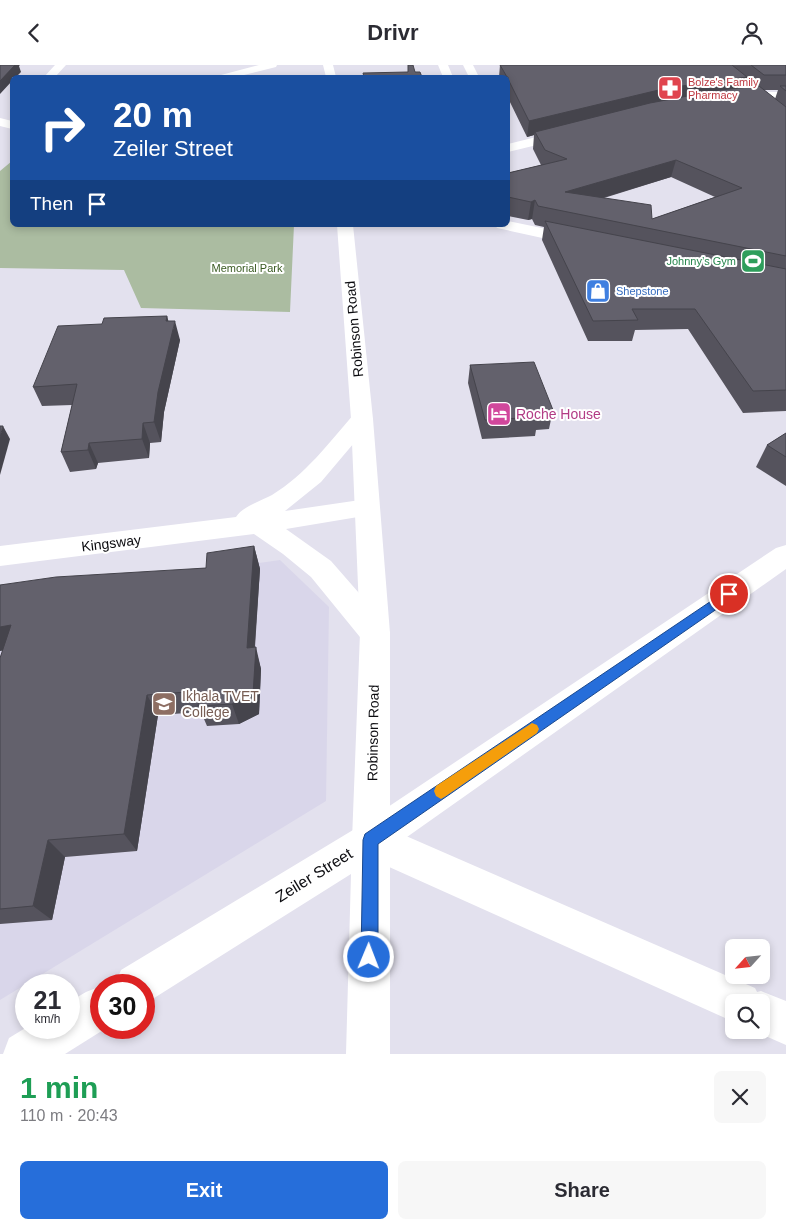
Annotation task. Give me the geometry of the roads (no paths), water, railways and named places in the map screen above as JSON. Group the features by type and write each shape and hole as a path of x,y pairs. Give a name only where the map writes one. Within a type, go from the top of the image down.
{"main road":[{"path":"51,75 61,65"},
{"path":"230,75 248,68 272,65"},
{"path":"718,65 786,120"},
{"path":"783,97 723,94 741,84 786,86"},
{"path":"764,84 783,97"},
{"path":"510,147 582,129"},
{"path":"510,226 594,244"},
{"name":"Robinson Road","path":"345,227 362,419 375,633 368,1054"},
{"name":"Kingsway","path":"222,529 263,512 292,495 312,478 362,419"},
{"name":"Kingsway","path":"0,557 222,529 367,508"},
{"path":"258,524 293,547 321,569 375,633"},
{"name":"Zeiler Street","path":"154,974 371,840 786,555"},
{"path":"371,840 725,996"},
{"path":"770,1016 786,1023"},
{"path":"25,1054 49,1039"}],"place":[{"name":"Bolze's Family Pharmacy","path":"670,88"},
{"name":"Johnny’s Gym","path":"753,261"},
{"name":"Shepstone","path":"598,291"},
{"name":"Roche House","path":"499,414"},
{"name":"Ikhala TVET College","path":"164,704"}],"park label":[{"name":"Memorial Park","path":"247,268"}]}
